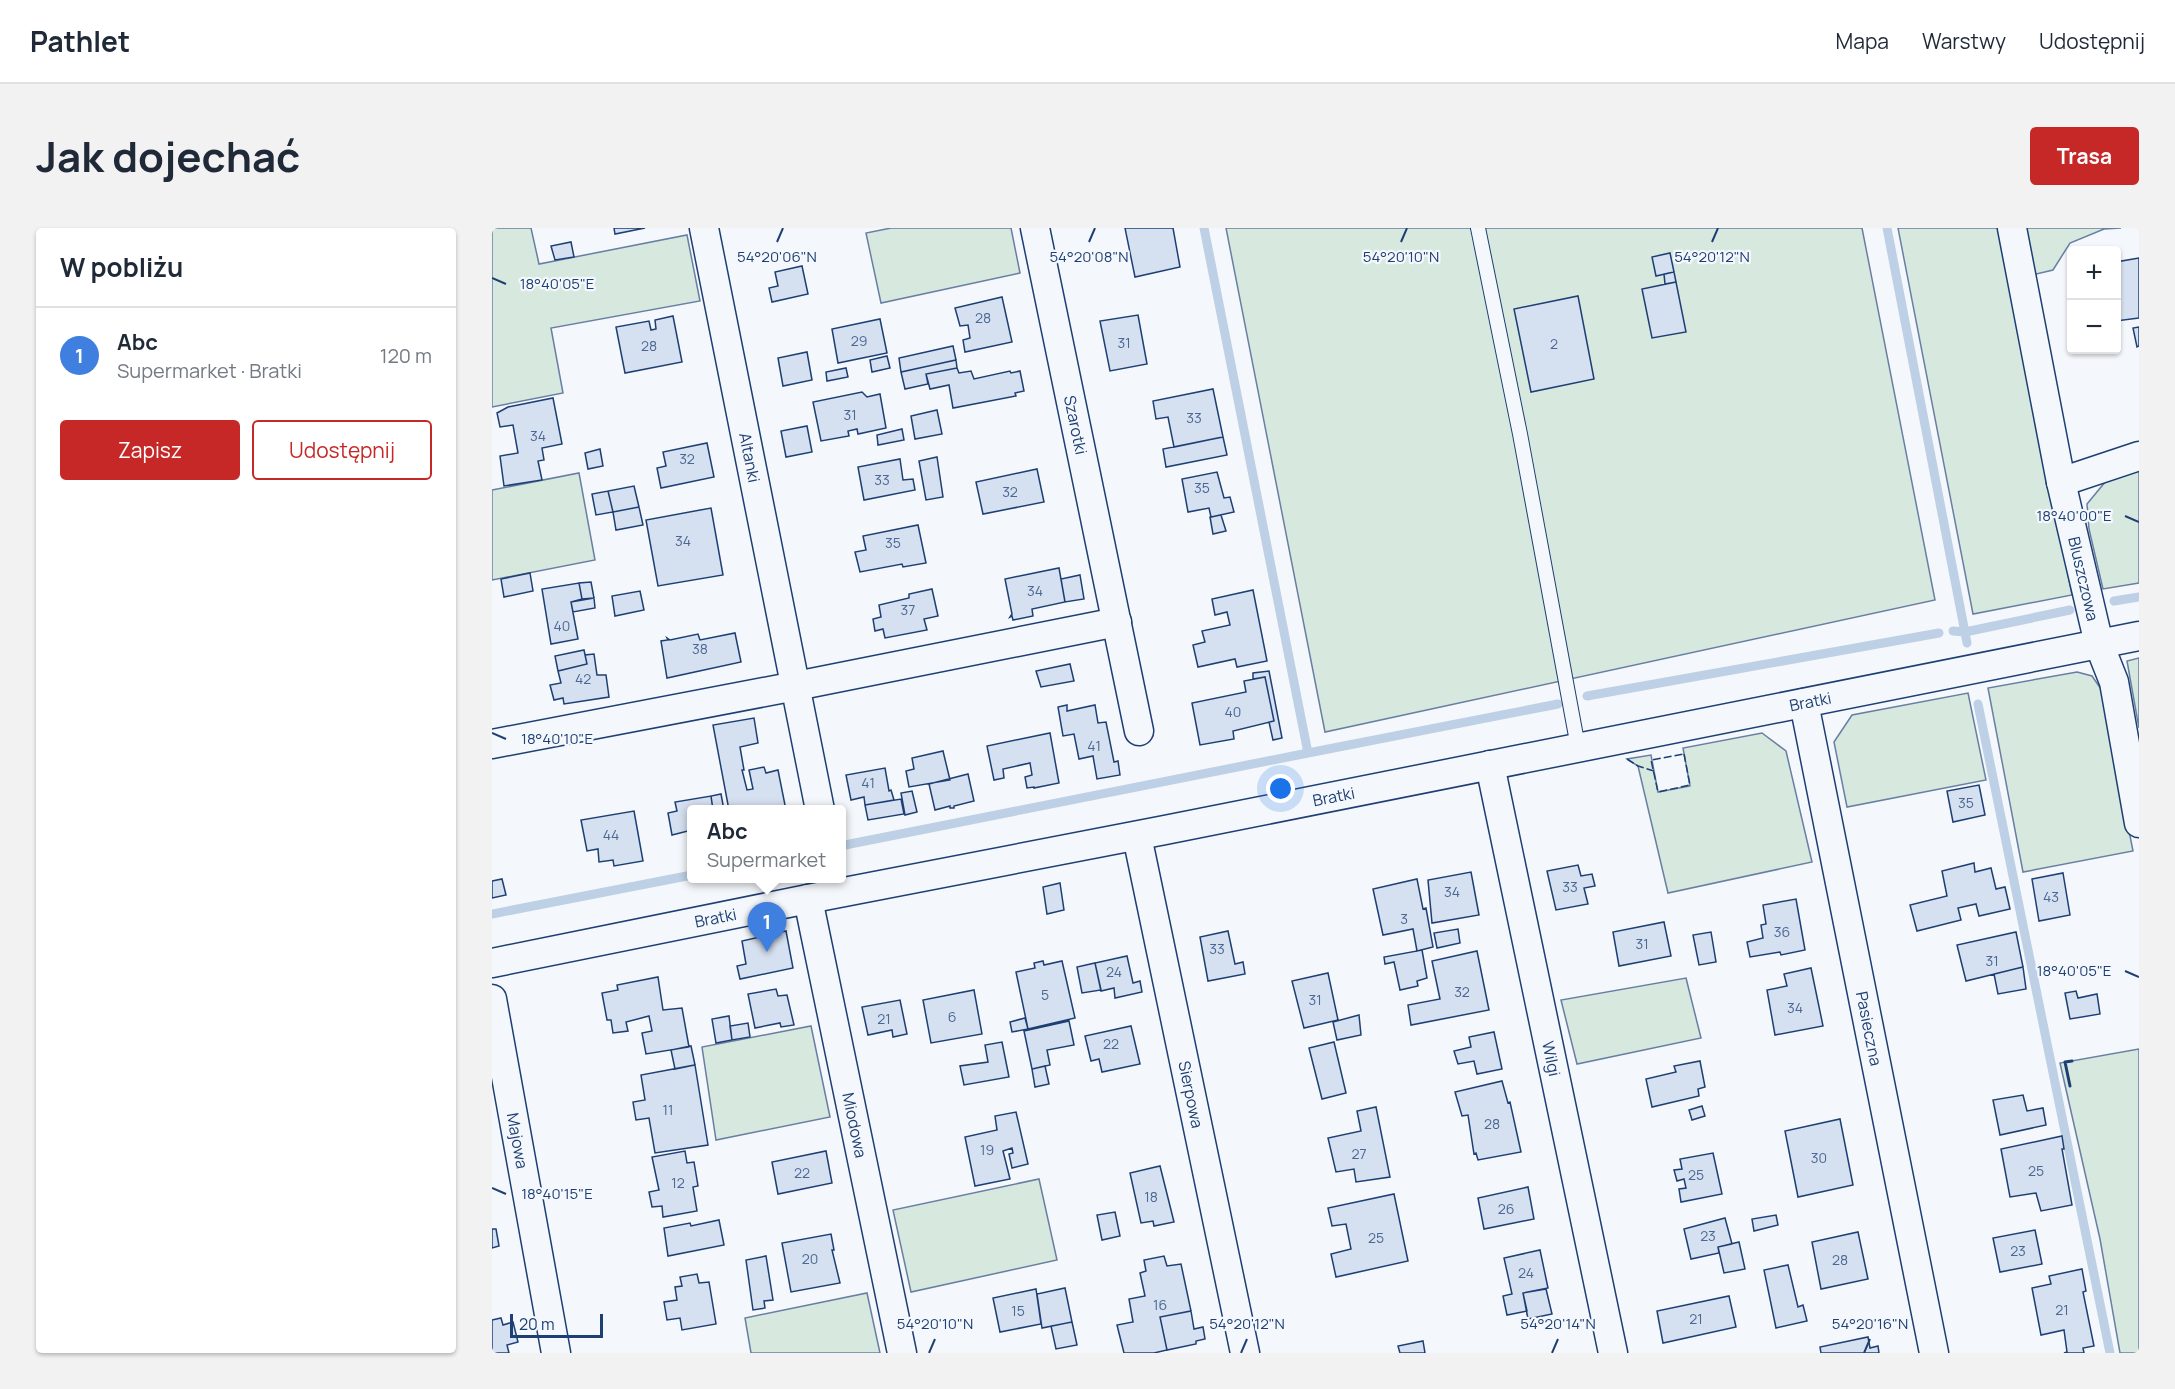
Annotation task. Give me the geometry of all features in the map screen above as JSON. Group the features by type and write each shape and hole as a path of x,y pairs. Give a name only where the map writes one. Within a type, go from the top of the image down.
{"street":[{"name":"Altanki","path":"704,228 819,805"},
{"name":"Szarotki","path":"1035,228 1139,731"},
{"name":"Bluszczowa","path":"2012,228 2061,482 2098,644 2114,682 2139,823"},
{"path":"2061,482 2139,456"},
{"path":"492,744 1117,622"},
{"name":"Bratki","path":"492,963 808,899 836,886 1137,836 2139,636"},
{"name":"Pasieczna","path":"1804,703 1934,1353"},
{"name":"Wilgi","path":"1490,765 1613,1353"},
{"name":"Sierpowa","path":"1137,836 1245,1353"},
{"name":"Miodowa","path":"808,899 902,1353"},
{"name":"Majowa","path":"492,999 556,1353"}],"lane":[{"path":"1478,228 1522,445 1578,747"}],"shaded area":[{"path":"492,228 531,228 539,264 687,235 700,301 551,328 563,393 492,407"},
{"path":"891,228 1011,228 1020,273 881,303 866,233"},
{"path":"1226,228 1862,228 1935,600 1325,732"},
{"path":"1898,228 2001,228 2072,595 1973,614"},
{"path":"2025,228 2121,228 2104,229 2070,243 2053,270 2032,275"},
{"path":"2139,471 2139,583 2103,589 2089,529 2087,504 2106,481"},
{"path":"579,473 595,560 492,580 492,490"},
{"path":"2139,658 2139,728 2127,661"},
{"path":"2077,672 2092,676 2101,689 2133,851 2023,872 1988,688"},
{"path":"1968,693 1986,780 1847,807 1834,742 1852,715"},
{"path":"1762,733 1786,751 1812,862 1668,893 1638,766 1627,759 1651,755 1658,792 1690,786 1683,748"},
{"path":"1686,978 1701,1038 1577,1064 1561,1000"},
{"path":"811,1026 830,1117 716,1140 702,1047"},
{"path":"2139,1049 2139,1353 2120,1353 2100,1239 2060,1063"},
{"path":"1039,1179 1057,1260 911,1292 893,1210"},
{"path":"867,1293 880,1353 751,1353 745,1318"}],"building":[{"path":"614,228 645,228 615,234"},
{"path":"1125,228 1173,228 1180,267 1135,277"},
{"path":"571,242 574,257 555,260 551,246"},
{"path":"1670,253 1674,272 1656,276 1652,257"},
{"path":"2139,258 2139,318 2121,320 2121,261"},
{"path":"802,266 808,294 772,302 769,288 778,286 775,272"},
{"path":"1674,272 1676,282 1665,284 1664,274"},
{"path":"1676,282 1686,332 1652,338 1642,289"},
{"path":"1578,296 1594,379 1531,392 1514,309"},
{"path":"1002,297 1012,342 965,352 963,340 970,338 968,325 960,326 955,308"},
{"path":"1138,315 1147,364 1110,371 1100,321"},
{"path":"673,316 682,362 625,373 616,327 649,321 651,330 656,329 655,320"},
{"path":"880,319 887,353 838,363 832,329"},
{"path":"2139,327 2139,346 2137,347 2133,328"},
{"path":"953,346 956,360 901,372 899,358"},
{"path":"807,352 812,380 783,386 778,358"},
{"path":"887,356 890,368 872,372 870,360"},
{"path":"956,360 957,368 926,374 928,384 905,389 901,372"},
{"path":"846,368 848,377 827,381 826,372"},
{"path":"957,368 959,373 971,371 974,379 1020,371 1024,391 1015,393 1016,396 953,408 949,385 930,389 926,374"},
{"path":"1213,389 1223,437 1174,447 1168,417 1156,419 1153,401"},
{"path":"862,392 867,397 880,394 886,428 858,434 857,429 848,431 849,436 821,441 813,402"},
{"path":"553,398 562,444 542,448 544,460 538,461 542,480 504,486 500,456 518,453 513,425 500,427 497,413 508,407"},
{"path":"937,410 942,434 915,439 911,416"},
{"path":"807,426 812,452 786,457 781,431"},
{"path":"902,429 904,440 878,445 877,435"},
{"path":"1223,437 1227,455 1166,467 1163,449"},
{"path":"707,443 714,477 661,488 657,468 666,466 663,452"},
{"path":"600,449 603,466 588,469 585,453"},
{"path":"937,457 943,497 926,500 919,461"},
{"path":"900,459 903,480 913,479 915,490 864,500 858,467"},
{"path":"1037,469 1044,502 983,514 976,482"},
{"path":"1217,472 1224,498 1230,497 1234,512 1211,517 1209,508 1188,512 1182,479"},
{"path":"634,486 639,507 613,512 608,491"},
{"path":"608,491 613,512 596,515 592,494"},
{"path":"639,507 643,525 616,530 613,512"},
{"path":"711,508 723,575 658,586 646,520"},
{"path":"1221,515 1226,531 1213,534 1210,517"},
{"path":"918,525 926,563 903,567 902,564 860,572 855,552 866,550 863,536"},
{"path":"1059,568 1065,602 1032,609 1033,616 1013,620 1012,616 1010,617 1012,614 1005,579"},
{"path":"530,573 533,591 504,597 501,579"},
{"path":"1080,575 1084,599 1065,602 1061,579"},
{"path":"591,582 594,598 582,599 579,583"},
{"path":"579,583 582,599 571,602 578,639 551,644 542,589"},
{"path":"932,589 938,616 924,619 927,630 885,638 883,629 875,631 873,619 881,617 879,605 909,598 909,594"},
{"path":"1253,590 1267,661 1237,667 1235,659 1198,667 1193,645 1205,642 1202,631 1230,625 1227,612 1215,615 1212,599"},
{"path":"640,591 644,610 615,616 612,596"},
{"path":"594,598 595,608 573,612 571,602"},
{"path":"735,633 741,662 667,678 661,641 668,640 667,638 670,640 698,634 700,640"},
{"path":"584,650 587,664 558,671 555,656"},
{"path":"594,654 597,675 606,675 609,697 564,704 563,698 554,700 550,685 561,683 558,671 587,664 585,655"},
{"path":"1070,664 1074,681 1041,687 1036,671"},
{"path":"1269,671 1282,738 1273,740 1269,722 1274,721 1265,677 1253,679 1253,673"},
{"path":"1265,677 1274,721 1233,731 1234,739 1200,745 1192,703 1246,692 1244,681"},
{"path":"1067,705 1067,711 1095,705 1098,723 1106,722 1114,762 1118,761 1120,775 1097,779 1093,756 1079,759 1074,734 1063,736 1058,707"},
{"path":"754,718 758,743 740,747 747,790 753,789 749,770 764,767 766,773 778,770 785,805 728,805 713,725"},
{"path":"1050,733 1059,783 1027,788 1025,777 1032,775 1030,763 1003,769 1004,778 994,780 987,746"},
{"path":"943,751 950,780 909,787 906,771 914,769 912,758"},
{"path":"885,768 889,791 891,790 894,800 865,805 864,797 851,800 846,775"},
{"path":"968,774 974,801 954,806 954,808 950,806 935,810 929,784"},
{"path":"1979,785 1985,815 1953,822 1947,791"},
{"path":"912,791 917,812 905,815 901,793"},
{"path":"721,794 723,805 712,805 711,796"},
{"path":"711,796 712,805 687,805 687,831 672,835 668,813 677,811 675,802"},
{"path":"901,799 904,814 868,820 865,805"},
{"path":"634,811 643,861 614,866 613,860 599,862 598,849 587,851 581,820"},
{"path":"1974,863 1975,872 1991,868 1996,889 2005,887 2010,909 1979,916 1976,904 1958,908 1961,920 1917,931 1910,905 1947,896 1942,871"},
{"path":"1578,865 1581,876 1592,874 1595,886 1584,888 1588,904 1556,910 1547,871"},
{"path":"1471,872 1479,915 1432,923 1428,880"},
{"path":"2063,873 2070,915 2039,921 2032,879"},
{"path":"502,879 506,895 492,898 492,881"},
{"path":"1417,879 1423,909 1426,908 1433,947 1417,951 1413,929 1383,935 1373,889"},
{"path":"1060,883 1064,910 1047,914 1043,887"},
{"path":"1796,899 1805,950 1781,955 1780,952 1750,957 1747,942 1763,938 1761,925 1766,924 1763,905"},
{"path":"1664,922 1671,956 1619,966 1613,932"},
{"path":"1458,929 1460,943 1437,948 1434,933"},
{"path":"786,931 793,968 740,979 737,966 746,964 742,941"},
{"path":"1228,931 1235,964 1243,962 1245,974 1208,981 1200,937"},
{"path":"1711,932 1716,962 1699,965 1693,935"},
{"path":"2016,932 2023,967 1966,981 1957,945"},
{"path":"1422,950 1427,978 1417,981 1418,986 1400,990 1394,962 1385,964 1384,957"},
{"path":"1477,951 1489,1010 1411,1025 1408,1005 1440,999 1432,961"},
{"path":"1127,956 1133,983 1140,981 1142,992 1115,998 1114,988 1101,991 1095,963"},
{"path":"1043,961 1044,965 1062,961 1075,1018 1028,1029 1016,972 1035,968 1034,963"},
{"path":"1095,963 1101,990 1082,993 1077,967"},
{"path":"2023,967 2026,989 1998,994 1994,974"},
{"path":"1811,968 1823,1026 1775,1035 1767,990 1787,986 1784,974"},
{"path":"1328,973 1338,1020 1304,1028 1292,981"},
{"path":"658,977 663,1010 682,1008 689,1047 646,1054 642,1033 652,1031 649,1016 626,1022 628,1031 613,1033 611,1020 607,1020 602,993 618,990 617,985"},
{"path":"776,989 778,996 787,995 794,1025 781,1027 780,1023 755,1028 748,994"},
{"path":"974,990 982,1034 931,1043 923,1000"},
{"path":"2076,991 2078,998 2097,994 2100,1014 2070,1019 2065,993"},
{"path":"900,1000 907,1034 893,1037 892,1030 868,1035 862,1007"},
{"path":"1359,1015 1361,1035 1337,1040 1333,1022"},
{"path":"729,1016 732,1040 716,1043 712,1019"},
{"path":"1025,1018 1028,1029 1012,1032 1010,1022"},
{"path":"1069,1021 1074,1045 1047,1050 1050,1065 1032,1069 1024,1031"},
{"path":"748,1023 750,1037 732,1040 730,1026"},
{"path":"1131,1026 1140,1064 1102,1072 1099,1059 1091,1061 1085,1036"},
{"path":"1494,1032 1502,1069 1477,1074 1474,1061 1458,1064 1454,1051 1471,1047 1469,1037"},
{"path":"1002,1042 1009,1077 964,1085 960,1066 988,1062 985,1045"},
{"path":"1334,1042 1346,1093 1322,1099 1309,1048"},
{"path":"691,1046 695,1065 675,1069 671,1050"},
{"path":"1700,1061 1705,1087 1698,1089 1699,1096 1652,1107 1646,1079 1676,1072 1674,1066"},
{"path":"695,1065 708,1145 655,1153 649,1118 636,1120 633,1102 645,1100 641,1075"},
{"path":"1045,1066 1049,1084 1035,1087 1032,1069"},
{"path":"1502,1081 1508,1103 1510,1102 1521,1152 1478,1160 1476,1153 1474,1154 1468,1115 1462,1116 1455,1092"},
{"path":"2023,1095 2027,1111 2043,1108 2046,1125 2000,1135 1993,1100"},
{"path":"1702,1106 1705,1116 1692,1120 1689,1110"},
{"path":"1376,1107 1390,1177 1356,1182 1354,1169 1336,1172 1328,1138 1361,1131 1357,1111"},
{"path":"1016,1112 1028,1164 1012,1168 1009,1154 1013,1153 1012,1148 1003,1151 1010,1179 975,1186 965,1137 997,1130 995,1116"},
{"path":"1840,1119 1853,1185 1798,1197 1785,1131"},
{"path":"2062,1136 2064,1149 2062,1149 2072,1205 2041,1211 2036,1193 2010,1197 2001,1149"},
{"path":"685,1151 687,1163 694,1162 698,1186 693,1187 697,1211 663,1217 662,1206 652,1207 649,1192 659,1190 652,1157"},
{"path":"826,1151 832,1183 778,1194 772,1162"},
{"path":"1713,1153 1722,1194 1681,1202 1679,1189 1686,1188 1684,1179 1677,1181 1674,1170 1682,1169 1680,1159"},
{"path":"1160,1166 1174,1222 1154,1226 1153,1221 1141,1223 1130,1173"},
{"path":"1528,1187 1534,1219 1484,1229 1478,1198"},
{"path":"1394,1194 1408,1261 1336,1277 1331,1254 1351,1249 1346,1224 1332,1226 1328,1208"},
{"path":"1115,1212 1120,1236 1102,1240 1097,1215"},
{"path":"1776,1215 1778,1225 1754,1231 1752,1219"},
{"path":"1725,1218 1732,1244 1718,1247 1719,1253 1691,1259 1684,1229"},
{"path":"719,1220 724,1245 668,1256 664,1228 690,1223 691,1226"},
{"path":"492,1229 496,1229 499,1246 492,1248"},
{"path":"2035,1230 2042,1264 2000,1272 1993,1238"},
{"path":"1858,1232 1868,1279 1821,1289 1812,1242"},
{"path":"831,1234 834,1250 832,1250 840,1283 791,1292 782,1243"},
{"path":"1739,1242 1745,1269 1724,1273 1718,1247"},
{"path":"1540,1250 1548,1288 1523,1293 1527,1311 1507,1315 1503,1296 1512,1294 1504,1258"},
{"path":"766,1256 773,1300 764,1301 765,1308 753,1310 746,1260"},
{"path":"1164,1256 1167,1266 1181,1264 1191,1311 1160,1317 1167,1350 1154,1353 1124,1353 1117,1325 1133,1322 1129,1299 1145,1296 1140,1273 1146,1271 1144,1260"},
{"path":"1788,1265 1798,1307 1803,1305 1807,1321 1776,1328 1764,1270"},
{"path":"2082,1269 2086,1291 2083,1292 2094,1346 2083,1348 2084,1353 2064,1353 2067,1352 2064,1330 2041,1335 2032,1288 2051,1284 2049,1276"},
{"path":"697,1274 699,1283 709,1282 716,1324 682,1330 680,1318 667,1320 664,1302 677,1300 675,1287 682,1286 680,1277"},
{"path":"1065,1288 1072,1322 1042,1328 1037,1294"},
{"path":"1036,1289 1041,1324 1000,1332 993,1298"},
{"path":"1546,1289 1552,1314 1528,1319 1523,1293"},
{"path":"1729,1296 1736,1327 1663,1343 1657,1311"},
{"path":"1191,1311 1194,1329 1203,1327 1205,1339 1196,1341 1196,1344 1167,1350 1160,1317"},
{"path":"501,1318 503,1325 513,1322 518,1342 507,1345 509,1353 492,1353 492,1320"},
{"path":"1072,1322 1077,1345 1056,1349 1051,1326"},
{"path":"1868,1337 1870,1348 1878,1346 1879,1353 1821,1353 1820,1347"},
{"path":"1423,1341 1425,1353 1400,1353 1398,1346"}],"waterway":[{"path":"1204,228 1308,753 1558,704"},
{"path":"1887,228 1967,643"},
{"path":"2114,601 2139,597"},
{"path":"1953,631 1965,632 2070,610"},
{"path":"1587,696 1939,633"},
{"path":"1978,704 2110,1353"},
{"path":"846,845 1308,753"},
{"path":"492,914 687,876"}],"fence":[{"path":"1684,754 1690,785 1658,792 1651,760 1684,754"},
{"path":"1627,759 1638,766 1654,771"}],"wall":[{"path":"2070,1086 2065,1062 2072,1061"}],"place":[{"name":"Abc","path":"767,952"}]}
